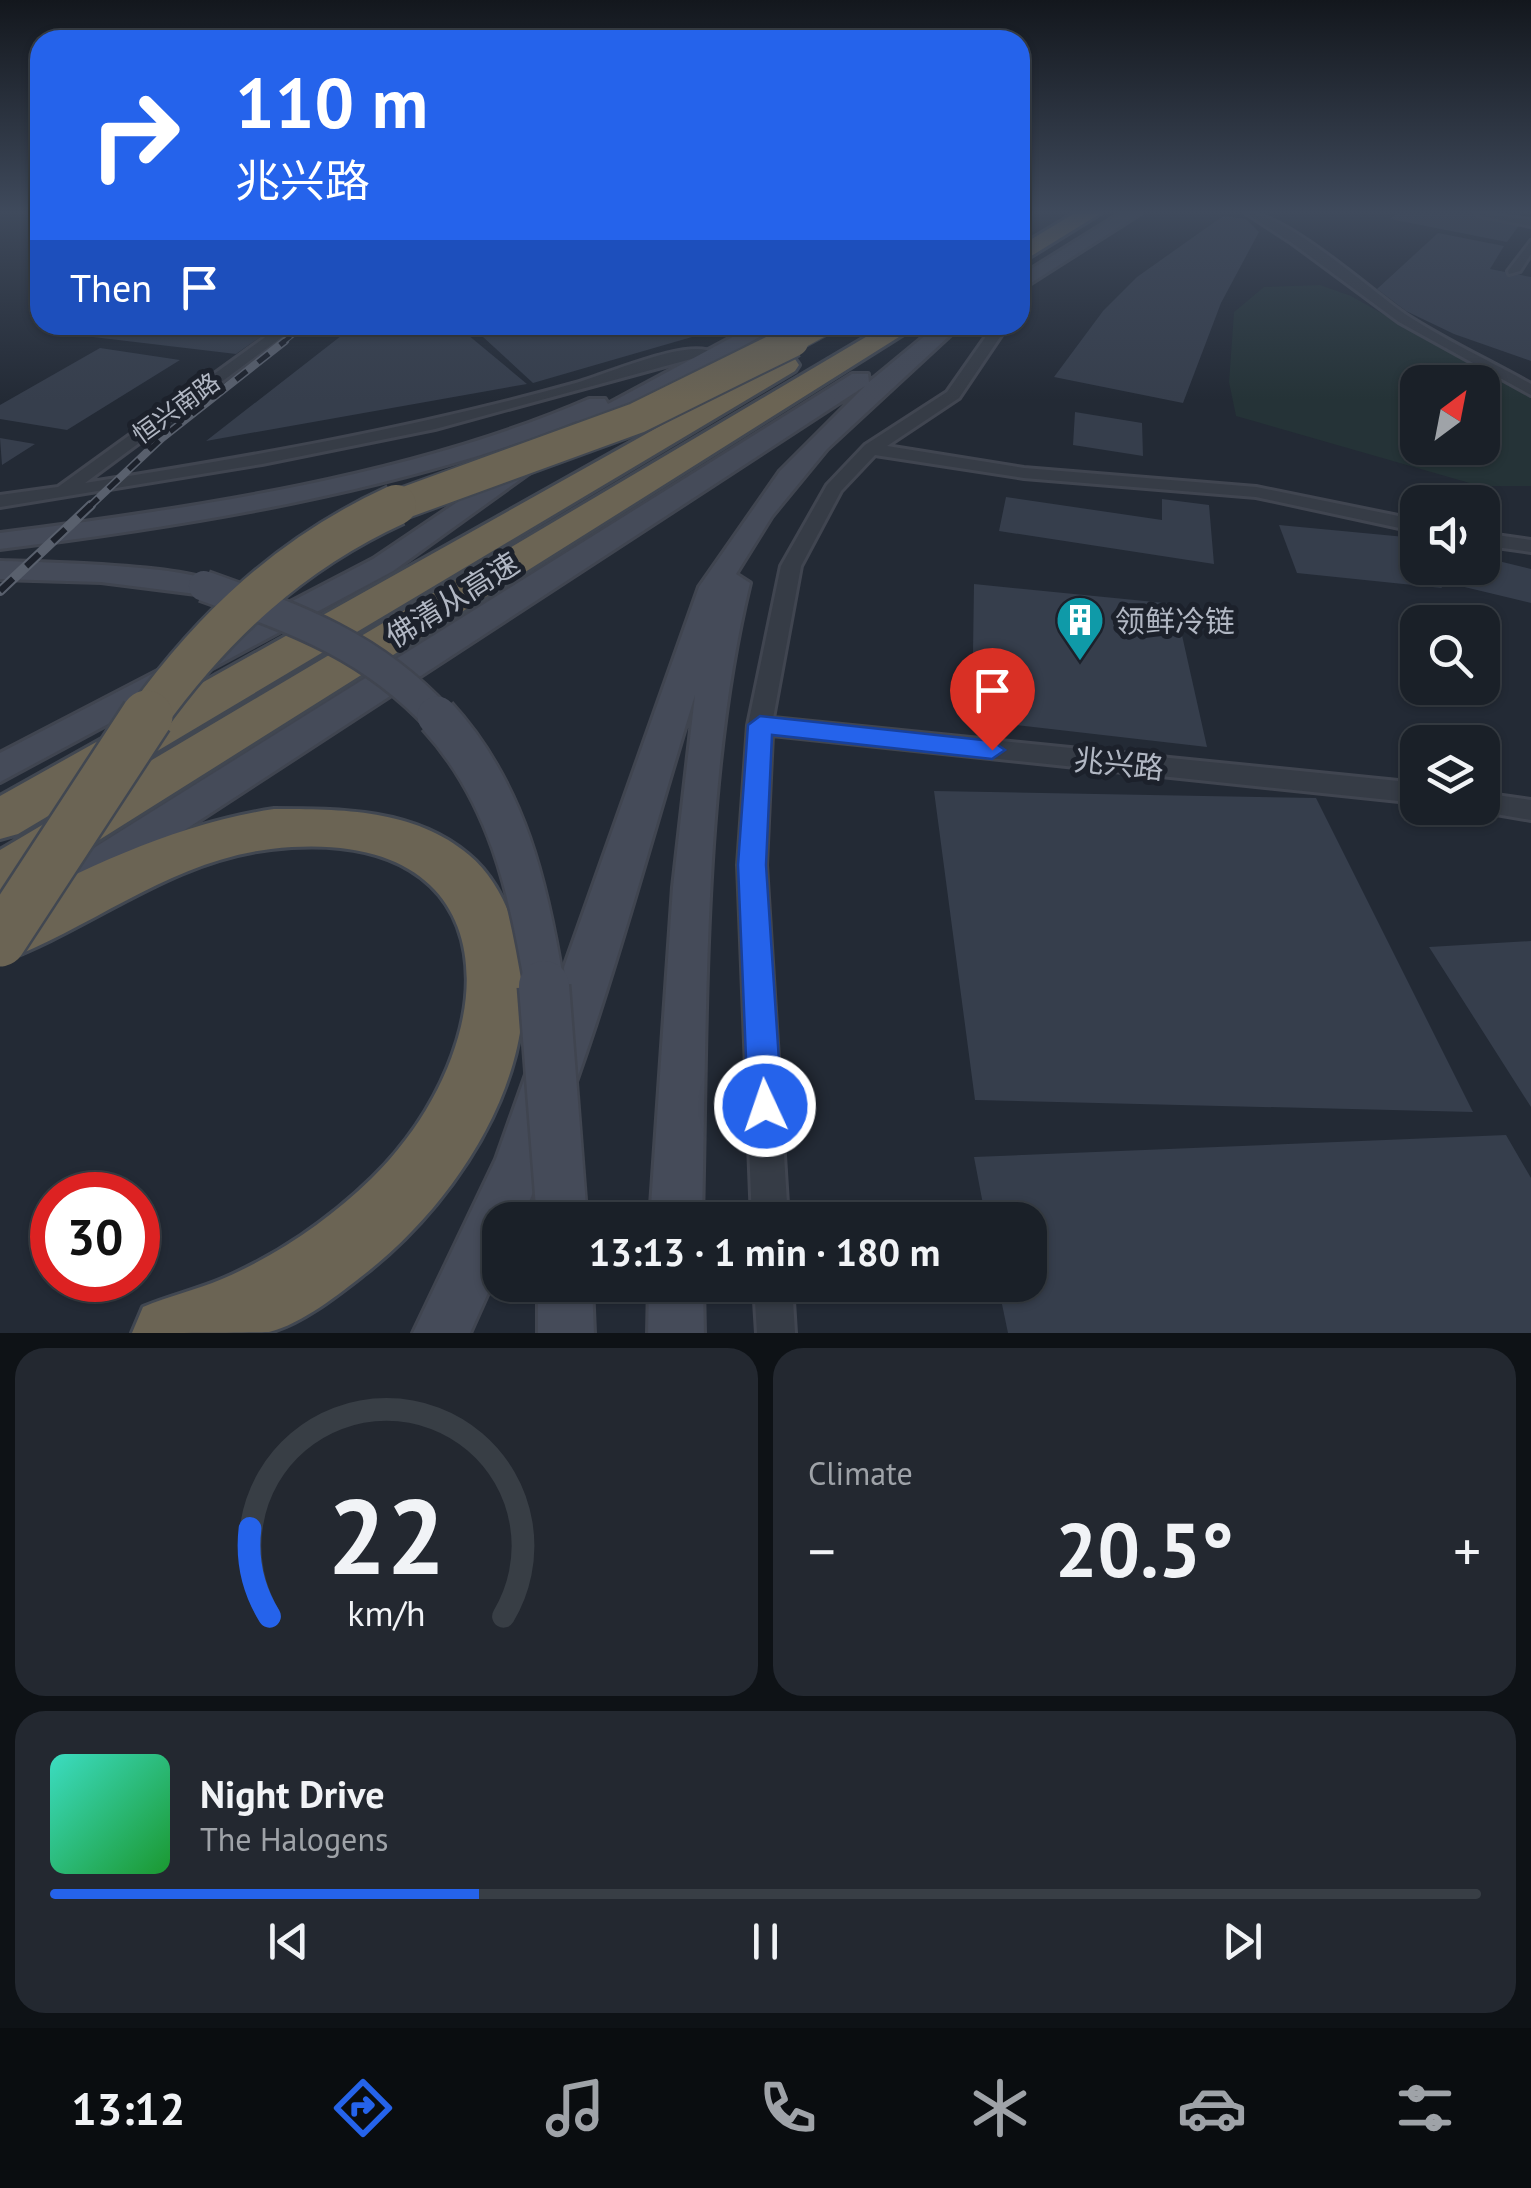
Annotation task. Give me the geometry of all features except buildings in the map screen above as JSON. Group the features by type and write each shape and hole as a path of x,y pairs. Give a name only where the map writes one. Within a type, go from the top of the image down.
{"highway":[{"path":"0,940 102,784 200,648 284,569 339,533 412,498 610,429 682,398 802,335"},
{"name":"佛清从高速","path":"0,820 838,335"},
{"name":"佛清从高速","path":"0,876 888,335"},
{"path":"0,940 127,873 190,848 270,829 333,825 391,834 436,855 473,888 496,952 498,1016 472,1091 446,1138 410,1184 352,1241 303,1277 238,1309 169,1333"}],"main road":[{"path":"0,541 240,504 436,458 579,412 747,335"},
{"path":"0,769 383,565 588,424 752,335"},
{"path":"0,928 638,518 934,335"},
{"path":"440,1333 517,1170 585,982 696,631 730,556 771,500 846,414 938,335"},
{"path":"677,1202 690,922 710,705 735,583 771,500"},
{"path":"0,570 101,572 204,586 306,619 377,661 437,714 482,772 519,849 544,959 561,1202"},
{"path":"565,1302 566,1333"},
{"path":"676,1302 676,1333"}],"street":[{"path":"1341,275 1404,319 1531,390"},
{"name":"恒兴南路","path":"61,492 277,335"},
{"path":"769,1202 752,865 760,725 790,566 834,490 872,449 952,395 995,335"},
{"path":"0,501 251,462 427,428 579,391 690,352 706,353"},
{"path":"872,449 1024,472 1256,492 1400,522"},
{"path":"1500,542 1531,546"},
{"name":"兆兴路","path":"760,725 1400,791"},
{"path":"1500,806 1531,810"},
{"path":"775,1302 776,1333"}],"shaded area":[{"path":"1320,285 1351,296 1474,365 1400,365 1400,463 1236,416 1229,382 1234,312 1264,287"},
{"path":"1500,380 1531,397 1531,486 1477,485 1407,465 1500,465"}],"railway":[{"path":"282,343 292,335"},
{"path":"88,508 162,438 285,341"},
{"path":"0,591 91,505"}],"place":[{"name":"领鲜冷链","path":"1080,662"}],"route":[{"path":"765,1106 752,865 760,725 859,732 992,750"}]}
